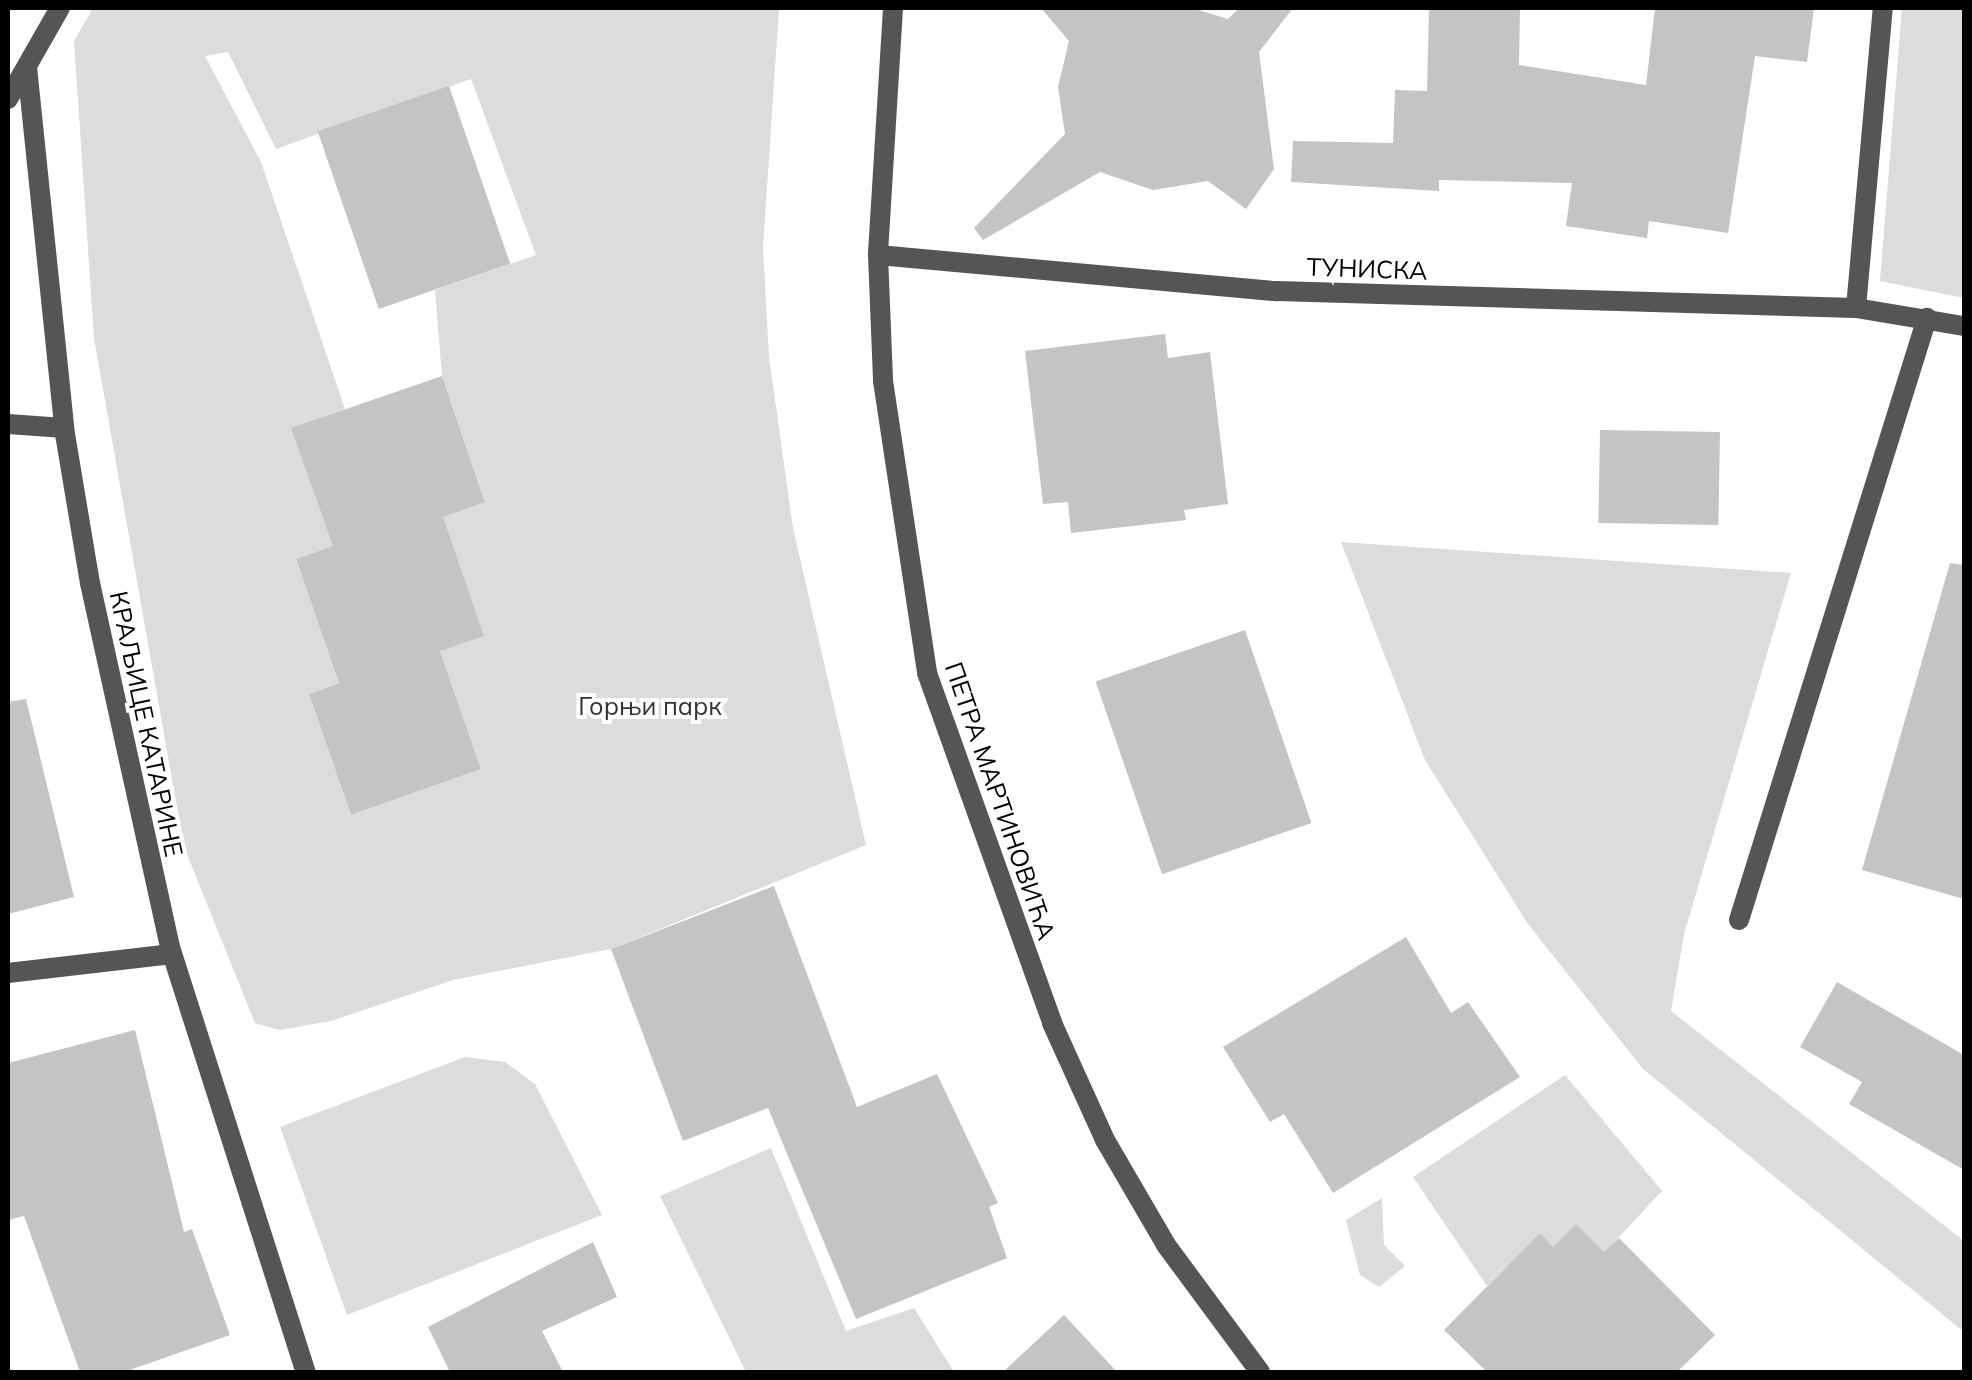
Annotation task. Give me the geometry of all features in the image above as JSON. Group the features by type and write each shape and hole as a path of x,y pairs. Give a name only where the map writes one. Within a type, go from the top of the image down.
{"street":[{"path":"8,100 60,8"},
{"name":"ПЕТРА МАРТИНОВИЋА","path":"893,8 878,255 900,532 927,673 966,795 1105,1140 1166,1245 1260,1372"},
{"path":"1856,308 1883,8"},
{"name":"КРАЉИЦЕ КАТАРИНЕ","path":"27,67 64,428 90,583 172,954 306,1372"},
{"name":"ТУНИСКА","path":"878,255 1277,291 1856,308 1964,326"},
{"path":"1738,920 1927,318"},
{"path":"8,424 64,428"},
{"path":"8,973 172,954"}],"green space":[{"name":"Горњи парк","path":"93,8 779,8 763,248 769,357 793,528 866,845 611,949 453,980 331,1021 280,1030 255,1023 184,847 94,338 74,41","holes":["228,52 276,149 471,79 536,255 435,290 442,376 485,501 443,517 440,651 481,769 351,815 309,694 339,683 296,559 333,546 292,429 345,409 261,162 205,56"]},
{"path":"1902,8 1964,8 1964,298 1880,281"},
{"path":"1341,542 1791,573 1684,934 1671,1011 1964,1241 1964,1332 1643,1069 1528,924 1425,760"},
{"path":"465,1057 505,1062 535,1084 602,1215 347,1315 280,1127"},
{"path":"1565,1075 1662,1191 1604,1253 1576,1225 1553,1247 1540,1233 1487,1286 1413,1177"},
{"path":"771,1148 846,1331 914,1308 954,1372 746,1372 660,1196"},
{"path":"1382,1198 1384,1245 1405,1266 1379,1287 1360,1275 1346,1220"}],"building":[{"path":"1041,8 1192,8 1228,19 1239,8 1293,8 1259,52 1274,169 1246,209 1208,181 1153,190 1100,172 983,240 974,228 1065,134 1058,87 1069,41"},
{"path":"1429,8 1520,8 1519,65 1646,85 1655,8 1814,8 1807,62 1755,56 1728,233 1649,221 1647,238 1566,226 1572,183 1439,180 1439,191 1291,182 1293,141 1393,143 1395,90 1427,91"},
{"path":"449,86 510,264 379,309 318,131"},
{"path":"1165,334 1168,358 1210,352 1228,504 1184,510 1186,520 1071,533 1068,502 1043,504 1025,351"},
{"path":"442,376 485,502 443,517 484,636 440,651 481,769 351,815 309,694 339,683 296,559 333,546 291,428"},
{"path":"1600,430 1720,432 1718,525 1598,523"},
{"path":"1950,563 1964,565 1964,899 1862,870"},
{"path":"1245,630 1311,823 1162,874 1096,681"},
{"path":"26,699 74,897 8,914 8,702"},
{"path":"774,886 857,1107 937,1074 998,1203 989,1207 1007,1258 856,1319 768,1108 683,1141 611,949"},
{"path":"1406,937 1451,1013 1468,1002 1520,1077 1333,1193 1284,1114 1270,1122 1223,1047"},
{"path":"1837,982 1964,1055 1964,1170 1849,1104 1862,1082 1800,1047"},
{"path":"135,1030 184,1232 192,1229 230,1335 124,1372 80,1372 24,1216 8,1220 8,1063"},
{"path":"1576,1224 1604,1252 1619,1238 1715,1335 1677,1372 1487,1372 1444,1330 1540,1233 1553,1247"},
{"path":"593,1242 617,1297 542,1331 563,1372 450,1372 428,1327"},
{"path":"1064,1315 1117,1372 1003,1372"}]}
